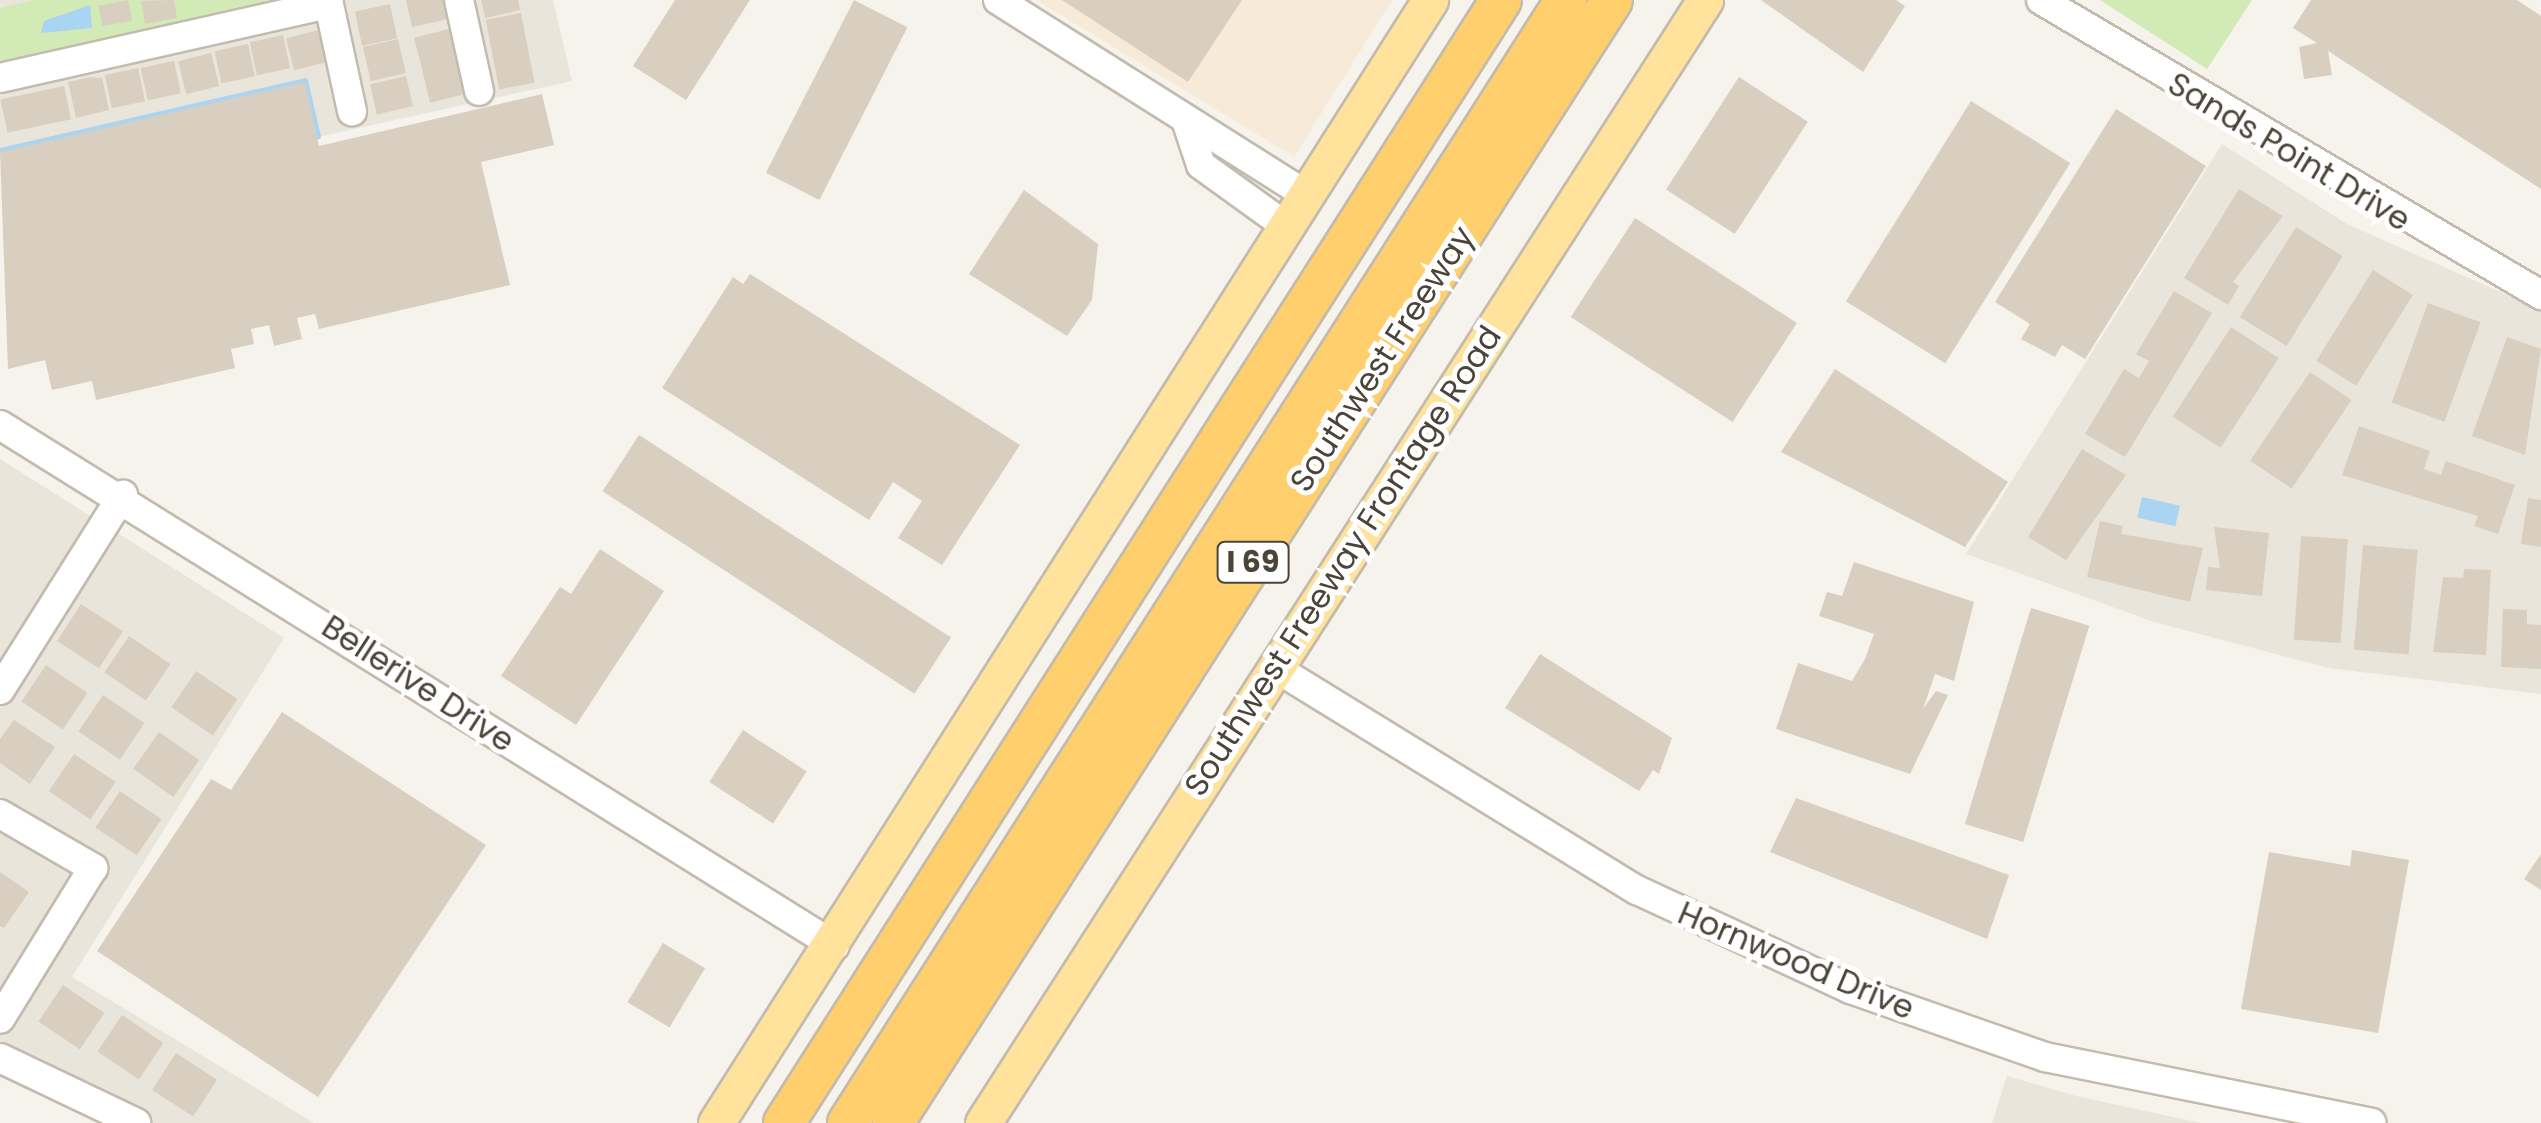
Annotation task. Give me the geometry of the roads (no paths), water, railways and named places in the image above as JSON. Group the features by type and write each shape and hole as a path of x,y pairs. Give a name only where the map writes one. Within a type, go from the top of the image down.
{"highway":[{"name":"I 69","path":"784,1123 1500,0"},
{"path":"848,1123 1566,0"},
{"name":"Southwest Freeway","path":"894,1123 1612,0"}],"main road":[{"path":"716,1123 835,946 1430,0"},
{"name":"Southwest Freeway Frontage Road","path":"982,1123 1705,0"}],"street":[{"path":"459,0 479,91"},
{"path":"998,0 1306,195"},
{"name":"Sands Point Drive","path":"2041,0 2541,295"},
{"path":"0,78 328,2 352,111"},
{"path":"1186,120 1201,165 1286,226"},
{"name":"Bellerive Drive","path":"0,425 123,495 835,946"},
{"path":"0,690 123,495"},
{"name":"Hornwood Drive","path":"1274,667 1638,890 1850,989 2045,1057 2370,1123"},
{"path":"0,814 93,868 0,1019"},
{"path":"0,1058 136,1123"}],"water":[{"path":"90,5 92,28 41,33 44,21"},
{"path":"2142,497 2180,506 2175,526 2137,517"}],"waterway":[{"path":"0,151 305,81 318,137"}]}
